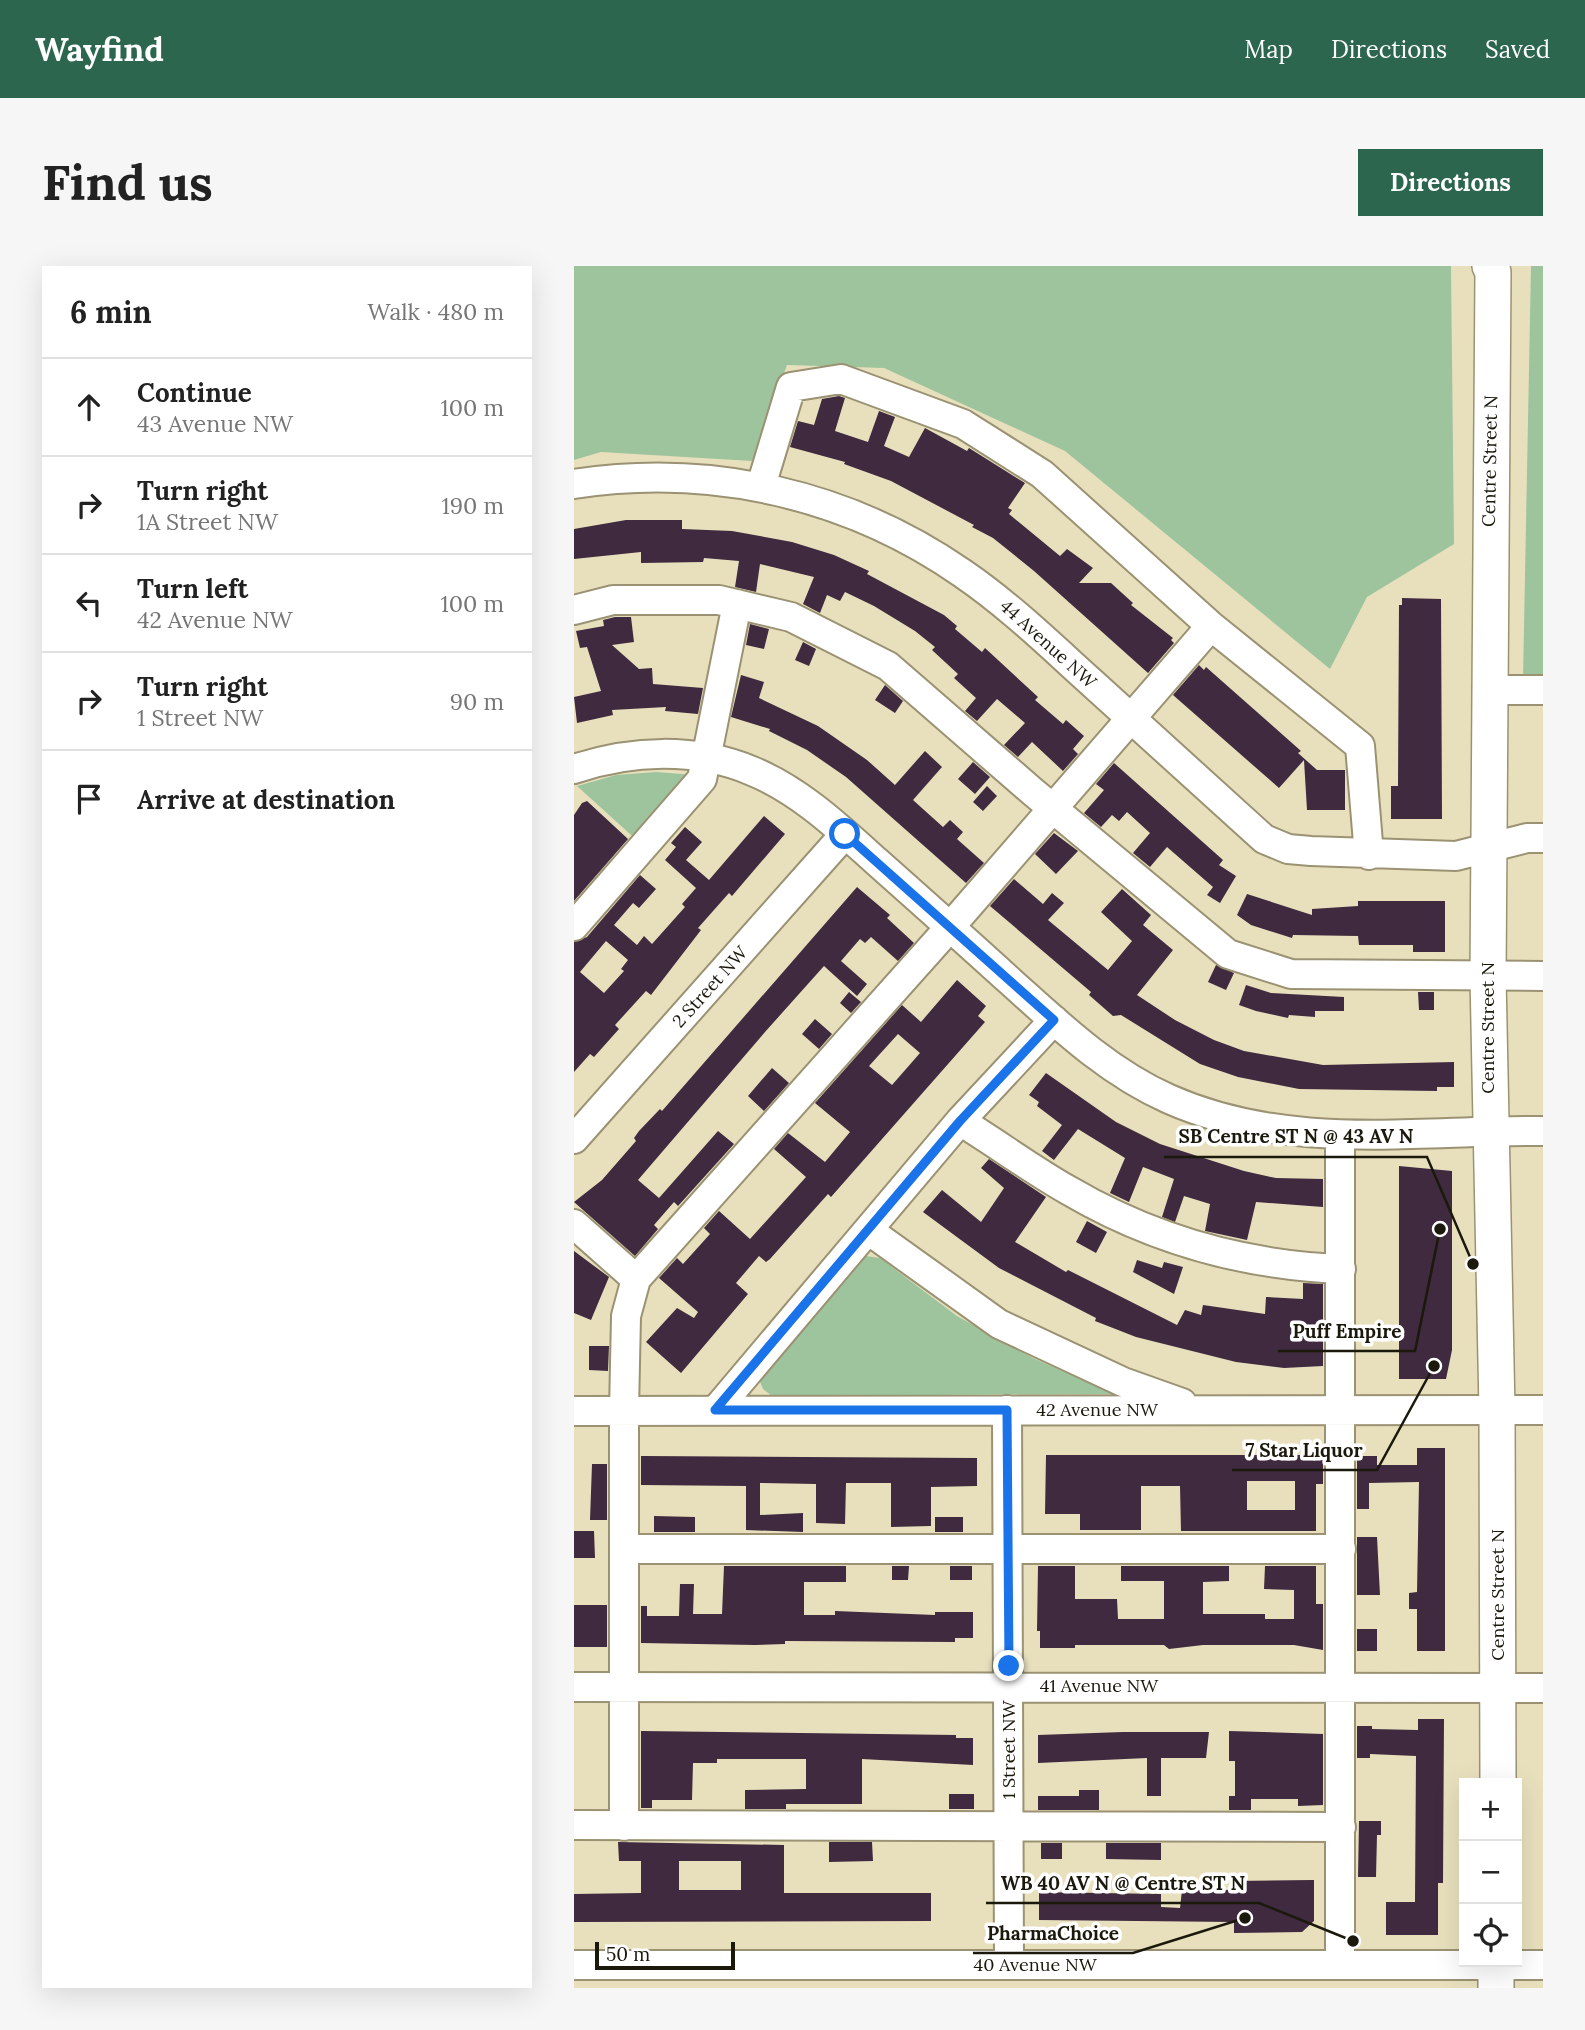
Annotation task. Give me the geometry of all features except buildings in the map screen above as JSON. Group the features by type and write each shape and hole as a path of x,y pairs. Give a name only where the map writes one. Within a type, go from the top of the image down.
{"main road":[{"name":"Centre Street N","path":"1494,268 1488,690 1488,977 1489,1131 1497,1410 1498,1778"}],"street":[{"path":"761,486 791,387 841,379 963,424 1042,474 1211,626 1360,746 1369,855"},
{"name":"44 Avenue NW","path":"574,484 613,479 687,477 761,486 835,507 934,554 991,594 1264,839 1287,849 1369,855 1456,856 1488,846 1543,838"},
{"path":"574,610 613,600 719,600 791,617 888,666 1053,809 1228,954 1291,974 1543,976"},
{"path":"574,926 702,779 737,604"},
{"path":"624,1826 626,1316 636,1279 950,927 1211,626"},
{"path":"1488,690 1543,690"},
{"path":"574,769 640,755 708,758 769,779 788,789 845,834 1054,1020 1118,1073 1186,1106 1250,1126 1340,1135 1543,1131"},
{"name":"2 Street NW","path":"574,1139 845,834"},
{"path":"715,1410 960,1121 1054,1020"},
{"path":"960,1121 1068,1191 1148,1231 1233,1258 1341,1269"},
{"path":"1340,1135 1341,1827 1366,1974"},
{"path":"574,1224 636,1279"},
{"name":"42 Avenue NW","path":"868,1230 999,1324 1123,1382 1200,1410"},
{"name":"1 Street NW","path":"1007,1410 1009,1965"},
{"name":"42 Avenue NW","path":"574,1411 1543,1410"},
{"path":"625,1549 1341,1549"},
{"name":"41 Avenue NW","path":"574,1687 1543,1688"},
{"path":"574,1825 1341,1827"},
{"name":"40 Avenue NW","path":"574,1965 672,1977 811,1977 946,1976 1009,1965 1084,1976 1219,1976 1496,1972 1543,1965"}],"green space":[{"path":"574,266 1451,266 1454,544 1367,597 1330,669 1065,451 884,368 787,365 752,461 601,452 574,460"},
{"path":"1531,266 1543,266 1543,683 1523,678"},
{"path":"656,772 695,775 641,844 577,786 616,775"},
{"path":"866,1256 880,1258 957,1316 1033,1358 1114,1394 772,1396 763,1389 759,1379 857,1262"}],"place":[{"name":"Puff Empire","path":"1440,1229"},
{"name":"SB Centre ST N @ 43 AV N","path":"1473,1264"},
{"name":"7 Star Liquor","path":"1434,1366"},
{"name":"PharmaChoice","path":"1245,1918"},
{"name":"WB 40 AV N @ Centre ST N","path":"1353,1941"}],"route":[{"path":"845,834 1054,1020 960,1121 715,1410 1007,1410 1009,1666"}]}
